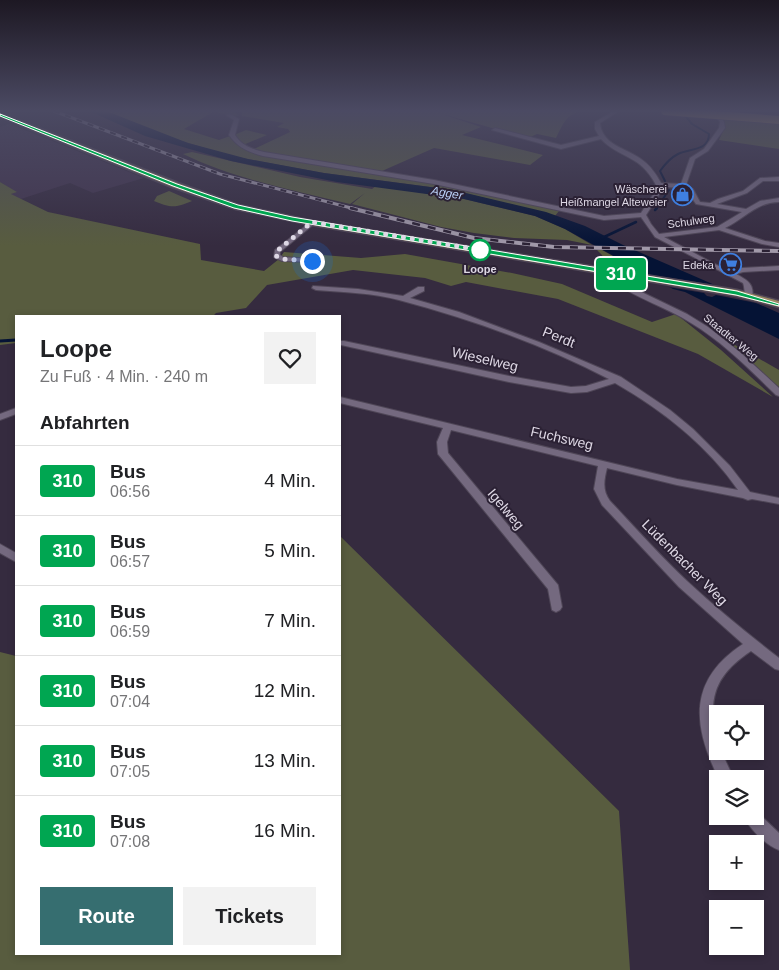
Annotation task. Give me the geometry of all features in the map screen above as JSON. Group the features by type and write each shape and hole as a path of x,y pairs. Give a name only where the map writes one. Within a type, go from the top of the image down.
{"main road":[{"path":"105,156 208,197 245,209 312,222 737,293 779,304"}],"street":[{"path":"277,156 434,182 565,212 604,218 643,216"},
{"path":"633,156 652,173 659,185 656,195 643,216"},
{"path":"682,186 693,158 696,156"},
{"path":"711,205 745,192 762,179 779,179"},
{"path":"659,185 682,186 691,190 696,202 748,211"},
{"name":"Schulweg","path":"657,236 719,228 738,220 761,201 779,200"},
{"path":"643,216 646,225 657,236 746,282 749,296"},
{"path":"312,222 277,251 276,256 282,259 312,261"},
{"path":"719,228 764,244 779,245"},
{"path":"730,274 742,270 779,268"},
{"name":"Staadter Weg","path":"617,274 616,280 626,287 680,313 710,332 779,393"},
{"name":"Perdt","path":"316,288 345,290 403,299 453,312 581,361 618,379 665,409 702,442 738,480 748,497"},
{"path":"403,299 421,289"},
{"name":"Wieselweg","path":"344,343 571,390 586,389 618,379"},
{"name":"Fuchsweg","path":"341,400 677,482 748,497 779,501"},
{"path":"0,417 15,410"},
{"name":"Igelweg","path":"448,426 442,442 443,454 554,588 556,607"},
{"name":"Lüdenbacher Weg","path":"603,464 597,486 599,494 606,503 683,584 734,630 779,665"},
{"path":"0,548 15,557"},
{"path":"722,770 712,749 709,735 707,719 708,700 712,685 720,669 735,655 753,643"},
{"path":"760,825 779,842"}],"shaded area":[{"path":"0,156 90,156 144,178 93,193 70,183 21,199 10,194 16,192 0,182"}],"green space":[{"path":"188,156 210,156 300,177 372,189 376,186 464,199 535,216 565,229 592,245 567,240 514,238 441,227 352,204 365,193 350,204 265,184"},
{"path":"232,156 276,156 337,166 559,211 555,216 453,190 324,173"},
{"path":"291,156 415,156 382,171"},
{"path":"481,156 541,156 530,165"},
{"path":"0,182 17,192 11,194 48,212 200,244 201,260 264,271 279,259 284,252 361,258 405,254 562,284 652,322 676,314 721,350 773,397 698,354 558,299 466,282 451,286 425,278 353,270 267,285 246,308 216,313 214,315 15,315 15,343 0,345"},
{"path":"169,191 192,201 173,206 154,201 157,196"},
{"path":"597,250 602,250 644,273 597,266 604,259"},
{"path":"728,341 779,370 779,387 728,344"},
{"path":"341,537 619,811 630,970 0,970 0,652 15,656 15,955 341,955"}],"water":[{"name":"Agger","path":"215,156 238,156 324,173 453,190 546,212 585,226 623,245 779,313 779,339 685,292 673,289 565,229 535,216 464,199 337,182"}],"pier":[{"path":"639,273 722,286 761,304 716,295 712,297 704,293 662,286"}],"waterway":[{"path":"665,181 660,171 674,156"},
{"path":"656,209 669,190"},
{"path":"602,238 636,222"},
{"path":"0,341 15,340"}],"railway":[{"path":"173,156 220,174 355,209"},
{"path":"350,208 474,238 554,247 779,251"}],"bus line":[{"name":"310","path":"103,156 203,196 236,207 273,216 737,293 779,304"}],"place":[{"name":"Wäscherei Heißmangel Alteweier","path":"683,195"},
{"name":"Loope","path":"480,250"},
{"name":"Edeka","path":"730,265"}],"route":[{"path":"312,261 282,259 276,256 277,251 312,222 480,250"}]}
